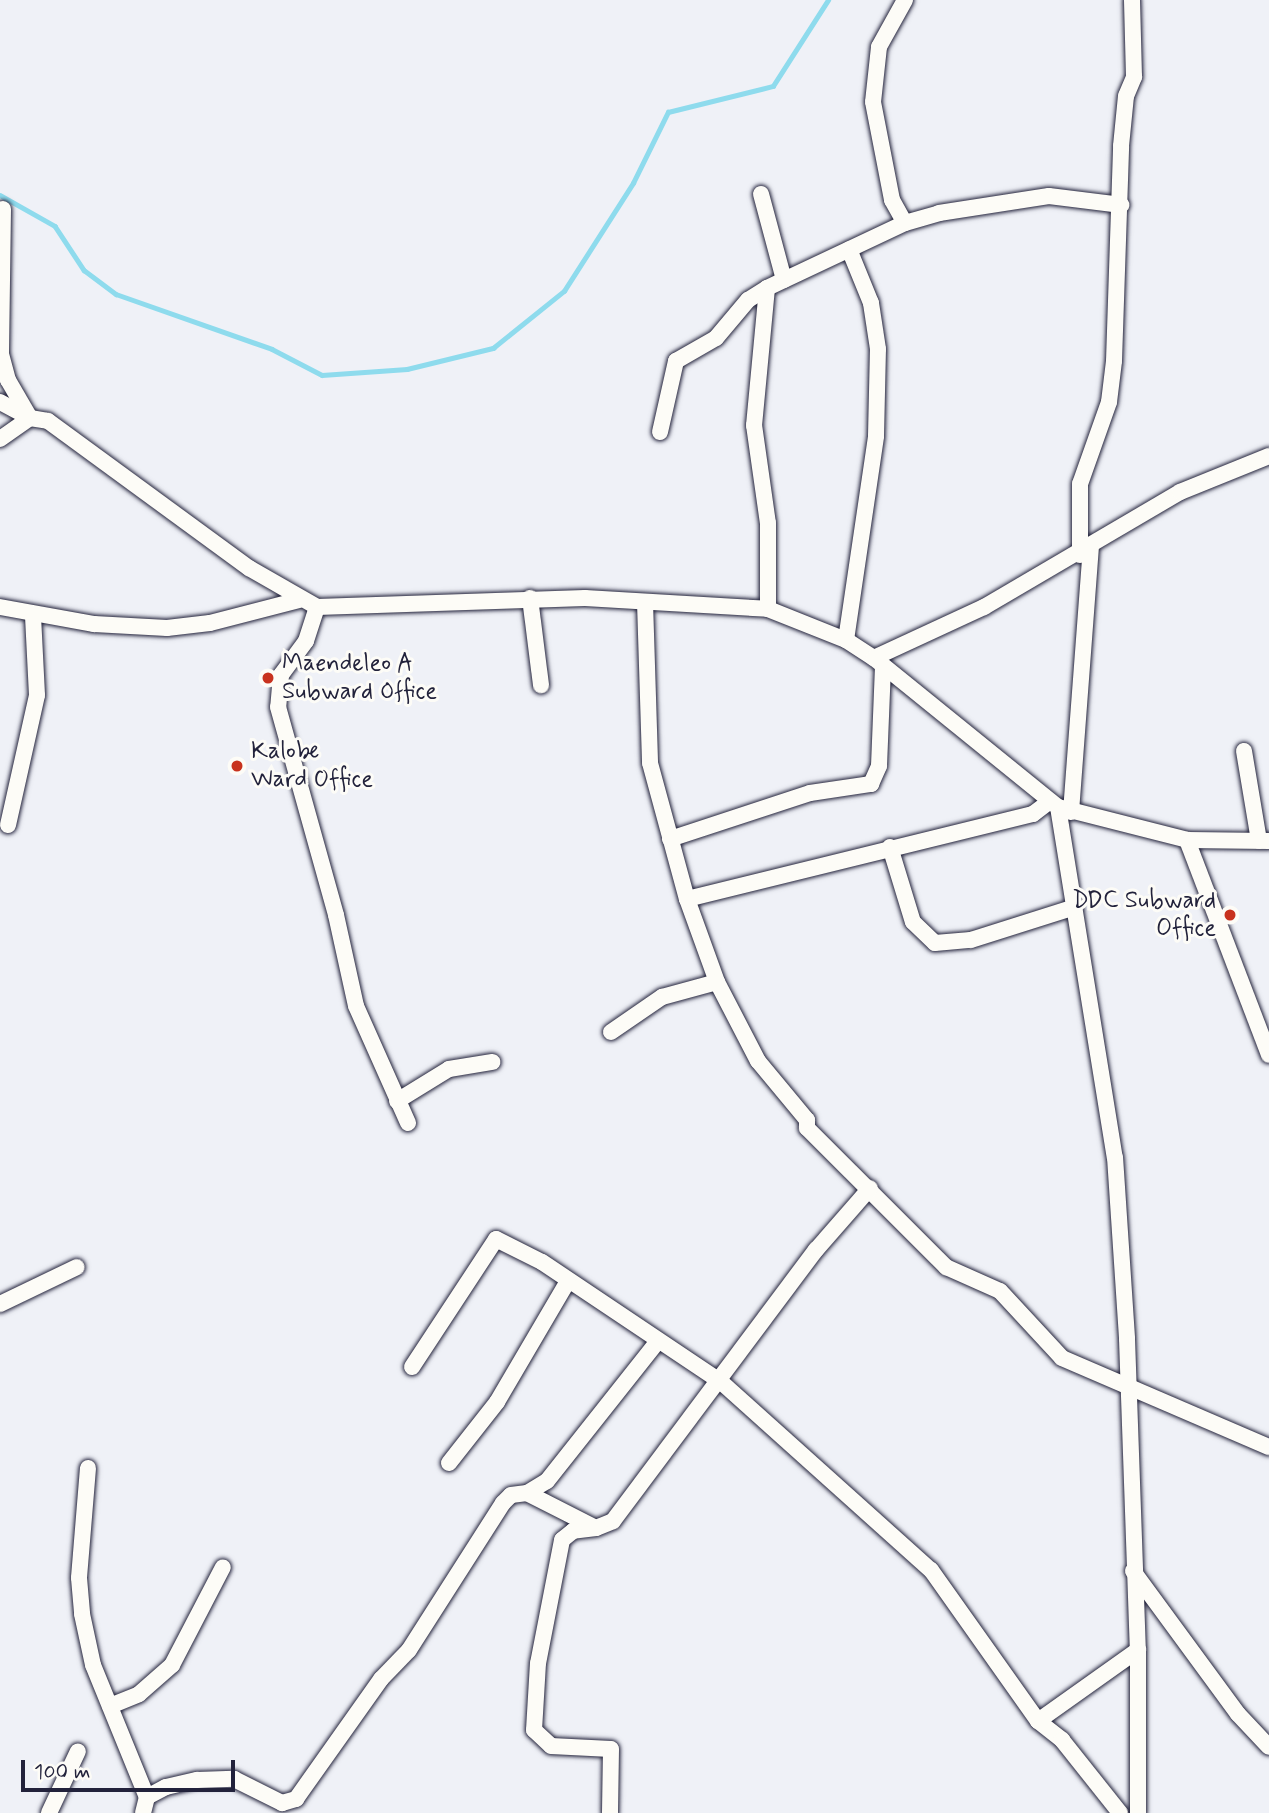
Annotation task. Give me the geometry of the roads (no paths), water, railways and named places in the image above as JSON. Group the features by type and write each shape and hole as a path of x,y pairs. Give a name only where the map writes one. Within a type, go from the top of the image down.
{"street":[{"path":"905,0 879,47 873,102 892,200 905,223"},
{"path":"1132,0 1133,77 1126,96 1121,146 1114,361 1102,428 1080,484 1085,551 1059,807 1115,1157 1129,1387 1133,1571 1138,1650 1138,1813"},
{"path":"761,194 784,280"},
{"path":"660,432 676,361 716,338 748,300 767,288 905,223 1028,198 1077,197 1121,205"},
{"path":"3,209 1,354 8,380 30,418"},
{"path":"846,640 876,436 878,349 871,303 849,249"},
{"path":"767,288 754,425 768,523 768,609"},
{"path":"0,402 30,418 48,421 176,518 299,600 317,607 393,607 530,598 768,609 846,640 879,662 1059,807 1187,840 1264,841 1244,751"},
{"path":"0,439 30,418"},
{"path":"879,662 1085,551 1180,492 1269,456"},
{"path":"530,598 541,685"},
{"path":"0,607 33,616 94,624 190,627 299,600"},
{"path":"645,602 650,763 687,899 717,982 758,1061 807,1120 807,1128 946,1266 1000,1290 1062,1358 1269,1447"},
{"path":"317,607 306,642 281,675 278,707 336,915 356,1006 408,1123"},
{"path":"8,825 37,695 33,616"},
{"path":"670,839 810,793 871,784 879,766 879,662"},
{"path":"0,790 17,788"},
{"path":"687,899 1059,807"},
{"path":"1187,840 1269,1055"},
{"path":"890,847 913,922 935,943 964,942 1075,907"},
{"path":"611,1032 662,997 717,982"},
{"path":"397,1101 449,1069 492,1062"},
{"path":"610,1813 611,1749 551,1746 534,1730 538,1663 562,1540 573,1531 596,1528 613,1521 631,1501 816,1250 870,1188"},
{"path":"412,1367 496,1239 568,1281 720,1381 932,1570 1038,1721 1062,1740 1119,1813"},
{"path":"0,1304 77,1267"},
{"path":"449,1463 497,1402 568,1281"},
{"path":"88,1468 79,1578 82,1614 93,1665 145,1805 181,1782 215,1779 234,1779 282,1803 296,1799 381,1679 409,1650 503,1503 511,1495 527,1493 547,1481 657,1341"},
{"path":"527,1493 596,1528"},
{"path":"110,1706 139,1694 172,1665 223,1567"},
{"path":"1133,1571 1238,1714 1269,1746"},
{"path":"1038,1721 1138,1650"},
{"path":"49,1813 78,1751"}],"waterway":[{"path":"0,195 55,226 84,270 116,294 272,349 322,375 407,369 493,348 564,291 633,183 668,112 773,86 828,0"}],"place":[{"name":"Maendeleo A Subward Office","path":"268,678"},
{"name":"Kalobe Ward Office","path":"237,766"},
{"name":"DDC Subward Office","path":"1230,915"}]}
